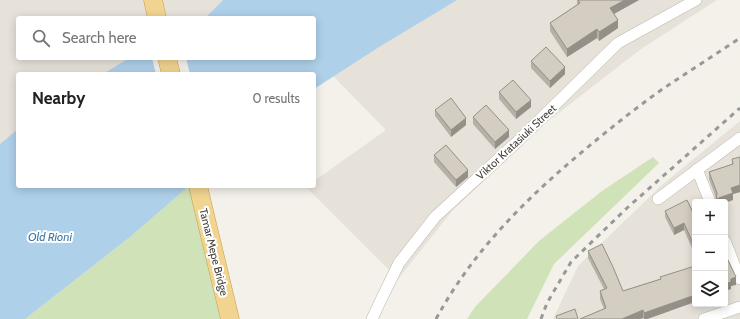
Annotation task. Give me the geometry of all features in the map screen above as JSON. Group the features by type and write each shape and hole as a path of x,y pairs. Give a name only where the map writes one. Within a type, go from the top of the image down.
{"highway":[{"path":"153,0 157,16"},
{"path":"168,60 170,72"},
{"name":"Tamar Mepe Bridge","path":"198,188 230,319"}],"street":[{"name":"Viktor Kratasiuki Street","path":"372,319 399,263 435,217 518,142 618,43 696,0"},
{"path":"658,199 740,138"},
{"path":"697,169 709,199"},
{"path":"728,249 740,279"},
{"path":"704,319 740,307"}],"shaded area":[{"path":"0,0 223,0 207,16 16,16 16,60 126,60 106,72 16,72 16,131 0,144"},
{"path":"224,0 717,0 641,49 547,122 453,210 398,279 307,188 316,188 316,180 386,130 334,77 310,60 316,60 316,16 304,16"},
{"path":"740,121 740,319 553,319 578,266 663,184"}],"green space":[{"path":"653,157 659,163 554,264 527,319 467,319 475,307 539,241 602,191"},
{"path":"187,188 190,188 225,319 25,319 130,237"}],"water":[{"path":"223,0 457,0 379,47 316,88 316,72 106,72 126,60 316,60 316,16 207,16"},
{"name":"Old Rioni","path":"16,131 16,188 187,188 130,237 25,319 0,319 0,144"}],"pier":[{"path":"152,60 186,60 190,72 156,72"}],"building":[{"path":"578,0 625,0 610,8 618,20 599,32 597,29 567,49 550,23 580,3"},
{"path":"546,47 565,67 550,81 531,61"},
{"path":"513,80 531,100 516,112 499,92"},
{"path":"451,98 466,118 451,130 435,110"},
{"path":"486,105 509,130 495,142 473,117"},
{"path":"446,145 468,170 456,180 434,155"},
{"path":"740,157 740,185 731,188 733,193 716,199 717,193 709,172 733,164 732,159"},
{"path":"687,200 692,211 692,241 684,223 674,228 665,211"},
{"path":"602,244 623,291 692,267 692,296 644,313 643,310 622,319 580,319 606,308 600,291 607,288 588,251"},
{"path":"728,260 736,277 731,279 731,282 728,283"},
{"path":"575,309 578,319 557,319 556,316"}],"railway":[{"path":"436,319 468,268 506,223 527,201 571,161 646,101 740,38"},
{"path":"541,319 547,303 571,262 627,208 740,108"}]}
